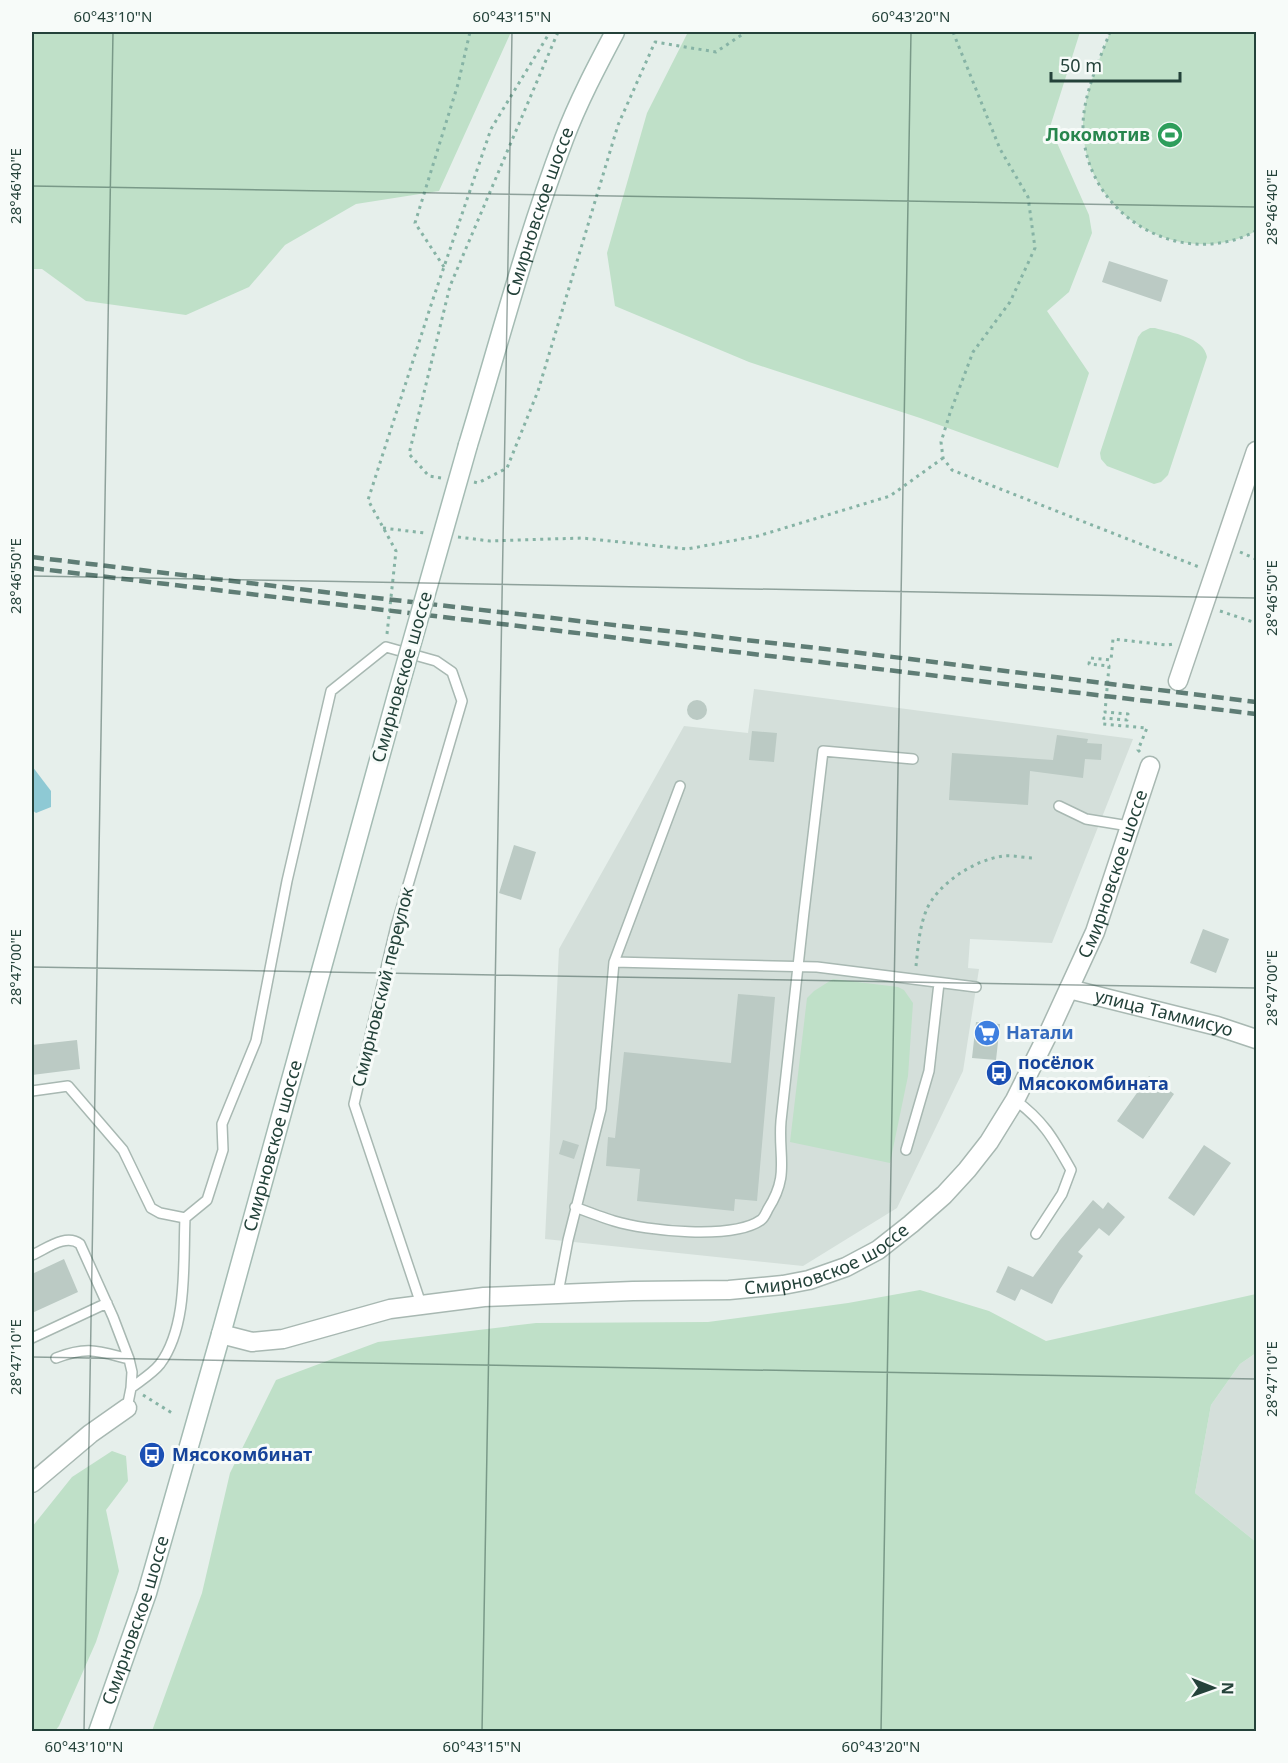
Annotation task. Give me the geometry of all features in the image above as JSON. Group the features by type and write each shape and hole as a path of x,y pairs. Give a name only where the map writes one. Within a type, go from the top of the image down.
{"street":[{"name":"Смирновское шоссе","path":"98,1731 147,1593 221,1334 397,695 468,445 538,214 564,138 615,32"},
{"path":"1178,681 1257,451"},
{"name":"Смирновское шоссе","path":"221,1334 252,1342 283,1339 390,1309 484,1297 558,1293 729,1290 783,1286 846,1267 878,1250 911,1224 967,1170 989,1142 1015,1100 1095,932 1150,765"},
{"name":"улица Таммисуо","path":"1069,989 1217,1026 1257,1039"},
{"path":"32,1483 90,1434 127,1408"}],"lane":[{"name":"Смирновский переулок","path":"386,647 436,661 452,672 462,702 396,926 354,1104 421,1304"},
{"path":"131,1388 159,1365 175,1336 181,1306 185,1218 207,1200 223,1150 222,1124 256,1041 287,880 331,691 386,647"},
{"path":"575,1207 623,1223 695,1232 739,1230 762,1220 778,1194 783,1161 780,1131 823,751 913,759"},
{"path":"558,1293 575,1207 601,1109 614,962 680,786"},
{"path":"1059,806 1086,819 1129,826"},
{"path":"614,962 817,968 976,987"},
{"path":"906,1150 929,1071 939,983"},
{"path":"32,1091 68,1086 123,1150 151,1208 160,1213 185,1218"},
{"path":"1015,1100 1034,1114 1052,1136 1071,1170 1062,1194 1036,1234"},
{"path":"32,1255 67,1239 75,1240 80,1244 129,1359 132,1372 127,1408"},
{"path":"32,1338 107,1303"},
{"path":"56,1358 75,1351 90,1350 129,1359"}],"path":[{"path":"444,267 415,223 458,84 470,32"},
{"path":"386,647 396,551 368,500 491,129 550,32"},
{"path":"953,32 1000,149 1028,197 1035,248 1010,302 973,352 941,442 943,458 952,470 1215,573"},
{"path":"956,39 959,32"},
{"path":"1110,32 1090,87 1083,123 1085,147 1091,169 1108,198 1134,224 1172,241 1200,245 1224,243 1257,231"},
{"path":"454,537 490,541 582,538 687,549 758,536 890,496 943,458"},
{"path":"383,528 431,534"},
{"path":"1204,606 1257,623"},
{"path":"1138,750 1147,728 1103,724 1104,718 1127,720 1128,714 1105,712 1110,666 1089,664 1090,658 1111,660 1113,639 1167,645 1176,643"},
{"path":"914,980 920,930 927,909 944,886 966,868 1002,856 1035,858"},
{"path":"131,1388 172,1413"}],"shaded area":[{"path":"754,689 1133,739 1052,943 970,939 968,968 979,969 963,1071 897,1208 803,1266 545,1239 559,949 684,726 748,733"},
{"path":"1256,1353 1256,1542 1195,1493 1211,1405 1240,1364"}],"green space":[{"path":"32,32 511,32 439,191 356,204 285,245 249,287 186,315 86,301 42,269 32,269"},
{"path":"688,32 1080,32 1050,127 1089,215 1092,233 1069,292 1047,311 1089,373 1058,468 920,418 749,362 615,306 607,253 647,113"},
{"name":"Локомотив","path":"1110,32 1256,32 1256,231 1226,242 1196,244 1167,239 1140,226 1117,208 1099,184 1087,156 1083,124 1089,89"},
{"path":"1150,328 1193,340 1205,350 1207,357 1168,475 1161,482 1154,484 1107,466 1101,459 1100,453 1138,337"},
{"path":"833,979 898,987 904,990 913,1003 908,1076 890,1163 790,1142 807,998"},
{"path":"920,1290 989,1311 1046,1341 1256,1294 1256,1353 1240,1364 1211,1405 1195,1493 1256,1542 1256,1731 152,1731 202,1593 230,1473 276,1380 378,1342 536,1323 708,1322 848,1303"},
{"path":"112,1451 126,1456 128,1481 106,1510 119,1571 96,1642 59,1726 55,1731 32,1731 32,1527 72,1477"}],"water":[{"path":"32,766 51,791 51,807 36,813 32,810"}],"building":[{"path":"1109,261 1168,280 1161,302 1102,282"},
{"path":"697,700 704,703 707,710 704,717 697,720 690,717 687,710 690,703"},
{"path":"752,731 777,733 774,762 749,760"},
{"path":"1057,735 1088,739 1087,743 1102,744 1101,760 1085,759 1083,778 1030,771 1028,805 949,800 952,753 1053,760"},
{"path":"514,845 536,852 521,900 499,893"},
{"path":"1203,929 1229,939 1216,973 1190,963"},
{"path":"738,994 775,997 757,1201 735,1199 734,1211 637,1201 640,1169 606,1166 608,1137 615,1138 624,1052 731,1063"},
{"name":"Натали","path":"976,1022 1000,1024 996,1060 972,1058"},
{"path":"77,1040 80,1069 32,1075 32,1045"},
{"path":"1149,1076 1174,1094 1143,1139 1117,1121"},
{"path":"563,1140 579,1145 574,1159 559,1154"},
{"path":"1204,1145 1231,1163 1194,1216 1168,1198"},
{"path":"1093,1200 1103,1209 1108,1202 1125,1217 1109,1236 1099,1228 1078,1252 1083,1256 1052,1304 1021,1289 1015,1301 996,1292 1008,1266 1033,1277"},
{"path":"64,1259 78,1292 32,1313 32,1274"}],"railway":[{"path":"32,557 869,654 1256,702"},
{"path":"32,568 1256,714"}],"place":[{"name":"Локомотив","path":"1170,135"},
{"name":"Натали","path":"987,1033"},
{"name":"посёлок Мясокомбината","path":"999,1073"},
{"name":"Мясокомбинат","path":"152,1455"}]}
